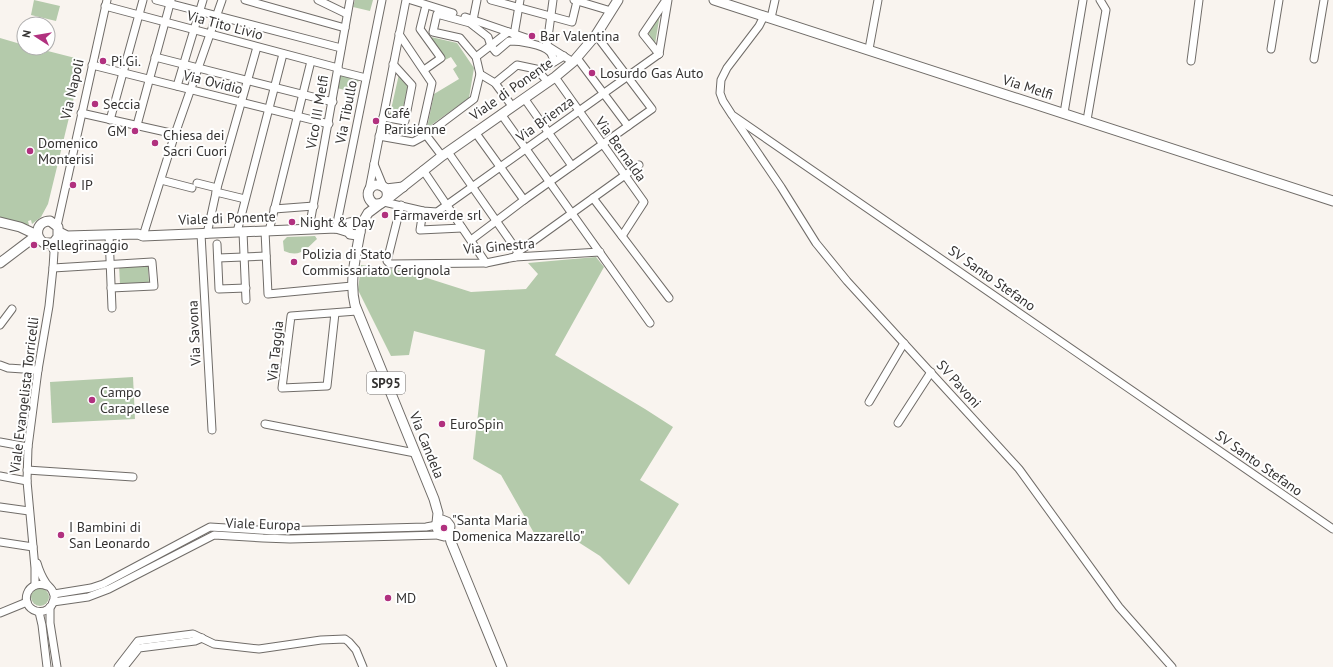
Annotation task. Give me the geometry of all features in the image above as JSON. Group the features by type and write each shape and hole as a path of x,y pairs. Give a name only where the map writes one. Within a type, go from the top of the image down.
{"main road":[{"name":"Viale di Ponente","path":"0,222 39,234 47,243 75,242 138,234 143,236 354,228 368,213 423,170 551,80 575,60 596,35 618,0"},
{"name":"Via Melfi","path":"714,0 869,49 1333,201"},
{"path":"354,228 374,185 377,184 385,187 404,186"},
{"path":"369,193 369,199 374,204 383,202 388,195 385,187"},
{"name":"Viale di Ponente","path":"39,234 43,222 55,227 67,236 109,237"},
{"path":"52,242 58,237 55,227"},
{"name":"Via Candela","path":"354,228 357,250 352,286 357,311 434,499 439,521 447,522 449,525 446,537 502,667"},
{"path":"0,263 39,234"}],"street":[{"path":"110,120 143,0"},
{"path":"156,0 170,2 341,48"},
{"path":"177,86 203,0"},
{"path":"143,236 175,134 200,67 222,0"},
{"path":"245,0 345,28"},
{"path":"318,0 347,14"},
{"name":"Vico III Melfi","path":"309,229 333,102 350,0"},
{"name":"Via Tibullo","path":"336,228 382,0"},
{"path":"369,193 406,0"},
{"path":"412,0 470,24 488,37 491,46 496,52 509,41 519,42 542,47 550,52 555,61"},
{"path":"473,20 477,0"},
{"path":"491,0 519,4 572,22 576,0 611,11"},
{"path":"547,45 553,0"},
{"path":"659,54 667,0"},
{"path":"659,54 643,34 667,0"},
{"name":"SV Santo Stefano","path":"775,0 768,17 759,26 727,68 721,80 720,93 732,115 1333,529"},
{"path":"869,49 878,0"},
{"path":"1064,113 1083,0"},
{"path":"1087,120 1106,10 1100,0"},
{"path":"1191,61 1199,0"},
{"path":"1271,49 1279,0"},
{"path":"1314,59 1324,0"},
{"path":"137,125 170,2"},
{"name":"Via Tito Livio","path":"106,3 139,16 311,60 366,78"},
{"name":"Via Napoli","path":"55,227 61,207 106,3"},
{"path":"476,57 511,34 519,4"},
{"path":"424,70 441,58 420,29 425,9"},
{"path":"379,136 413,142 426,135 474,98 480,74 476,57 460,38 433,32 437,14 445,13 473,20 547,45 564,56 575,60 604,94 628,126"},
{"path":"399,34 432,83 422,128 426,135 445,154 473,187 497,221 517,254 639,165"},
{"path":"471,240 524,200 652,109 596,35"},
{"name":"Via Savona","path":"212,430 204,234 240,102 257,47"},
{"path":"246,300 245,257 240,232 246,200 283,54"},
{"name":"Via Brienza","path":"423,211 437,212 447,206 659,54"},
{"path":"494,83 517,65 536,69 538,72 564,56"},
{"path":"155,57 200,67 274,88 333,102"},
{"path":"311,60 298,116 267,231 266,256 268,294 352,286"},
{"path":"383,117 405,121 412,85 393,64"},
{"name":"Via Ovidio","path":"92,65 329,124"},
{"name":"Via Bernalda","path":"538,72 551,80 578,112 644,202 622,236"},
{"path":"480,74 494,83 512,106"},
{"path":"524,98 550,132 572,166"},
{"path":"81,113 175,134"},
{"path":"501,114 650,323"},
{"name":"SV Pavoni","path":"732,115 781,187 816,243 847,281 1019,469 1119,607 1172,667"},
{"path":"475,132 524,200"},
{"path":"374,164 385,187"},
{"path":"423,170 486,263"},
{"path":"161,180 217,190 246,200"},
{"path":"396,192 399,205"},
{"path":"593,198 668,298"},
{"path":"383,202 423,211 420,230 462,228"},
{"name":"Via Ginestra","path":"399,205 387,261 390,264 486,263 517,254 600,252"},
{"path":"274,209 314,206"},
{"path":"109,237 112,308"},
{"name":"Viale Evangelista Torricelli","path":"27,602 28,590 35,585 26,481 28,447 38,370 49,306 54,252 52,242"},
{"path":"217,244 219,289 246,288"},
{"path":"218,258 266,256"},
{"path":"53,268 152,262 154,286 111,288"},
{"path":"0,325 12,309"},
{"name":"Via Taggia","path":"335,313 327,386 282,388 291,316 357,311"},
{"path":"869,402 904,343"},
{"path":"0,365 8,368 38,370"},
{"path":"898,423 931,372"},
{"path":"264,424 416,453"},
{"path":"0,442 28,447"},
{"path":"27,470 133,477"},
{"path":"0,476 26,481"},
{"path":"0,507 28,511"},
{"name":"Viale Europa","path":"54,594 91,588 103,584 210,527 275,531 426,527 439,521"},
{"name":"Viale Europa","path":"52,605 88,597 109,589 214,535 290,539 446,537"},
{"path":"0,542 33,550"},
{"name":"Viale Evangelista Torricelli","path":"33,550 40,573 47,586 54,594"},
{"path":"35,585 44,584 47,586"},
{"path":"54,594 50,624 57,667"},
{"path":"0,613 27,602 30,608 39,612 47,610 52,605"},
{"path":"39,612 47,667"},
{"path":"118,667 138,640 194,634 214,644 259,649 321,640 345,639 350,642 356,650 363,667"},
{"path":"124,667 139,648 195,641 202,638"}],"green space":[{"path":"34,0 60,6 56,21 56,16 31,15"},
{"path":"355,0 373,0 370,11 353,7"},
{"path":"660,14 655,44 648,32"},
{"path":"431,37 457,43 474,68 469,98 427,128 434,94 459,79 453,69 457,66 451,57 445,60"},
{"name":"Domenico Monterisi","path":"0,38 16,43 16,56 56,56 56,53 83,60 48,204 41,217 32,224 31,220 28,221 29,225 0,218"},
{"path":"341,74 359,78 356,93 337,88"},
{"path":"399,74 408,87 401,116 390,114"},
{"path":"315,236 317,239 299,253 284,251 283,241 287,237"},
{"path":"596,257 604,267 555,355 673,427 640,480 679,504 629,585 600,556 575,540 534,533 501,475 473,459 485,350 414,331 409,355 391,356 358,290 361,265 405,271 471,292 526,289 538,274 528,263"},
{"path":"148,264 149,283 120,284 119,265"},
{"name":"Campo Carapellese","path":"133,377 135,419 52,423 50,382"},
{"path":"40,588 46,591 49,597 46,603 40,606 34,603 31,597 34,591"}],"place":[{"name":"Bar Valentina","path":"532,36"},
{"name":"Pi.Gi.","path":"103,61"},
{"name":"Losurdo Gas Auto","path":"592,73"},
{"name":"Seccia","path":"95,104"},
{"name":"Café Parisienne","path":"376,121"},
{"name":"GM","path":"135,131"},
{"name":"Chiesa dei Sacri Cuori","path":"155,143"},
{"name":"Domenico Monterisi","path":"30,151"},
{"name":"IP","path":"73,185"},
{"name":"Farmaverde srl","path":"385,215"},
{"name":"Night & Day","path":"292,222"},
{"name":"Pellegrinaggio","path":"34,245"},
{"name":"Polizia di Stato Commissariato Cerignola","path":"294,262"},
{"name":"Campo Carapellese","path":"92,400"},
{"name":"EuroSpin","path":"442,424"},
{"name":"\"Santa Maria Domenica Mazzarello\"","path":"444,528"},
{"name":"I Bambini di San Leonardo","path":"61,535"},
{"name":"MD","path":"388,598"}]}
